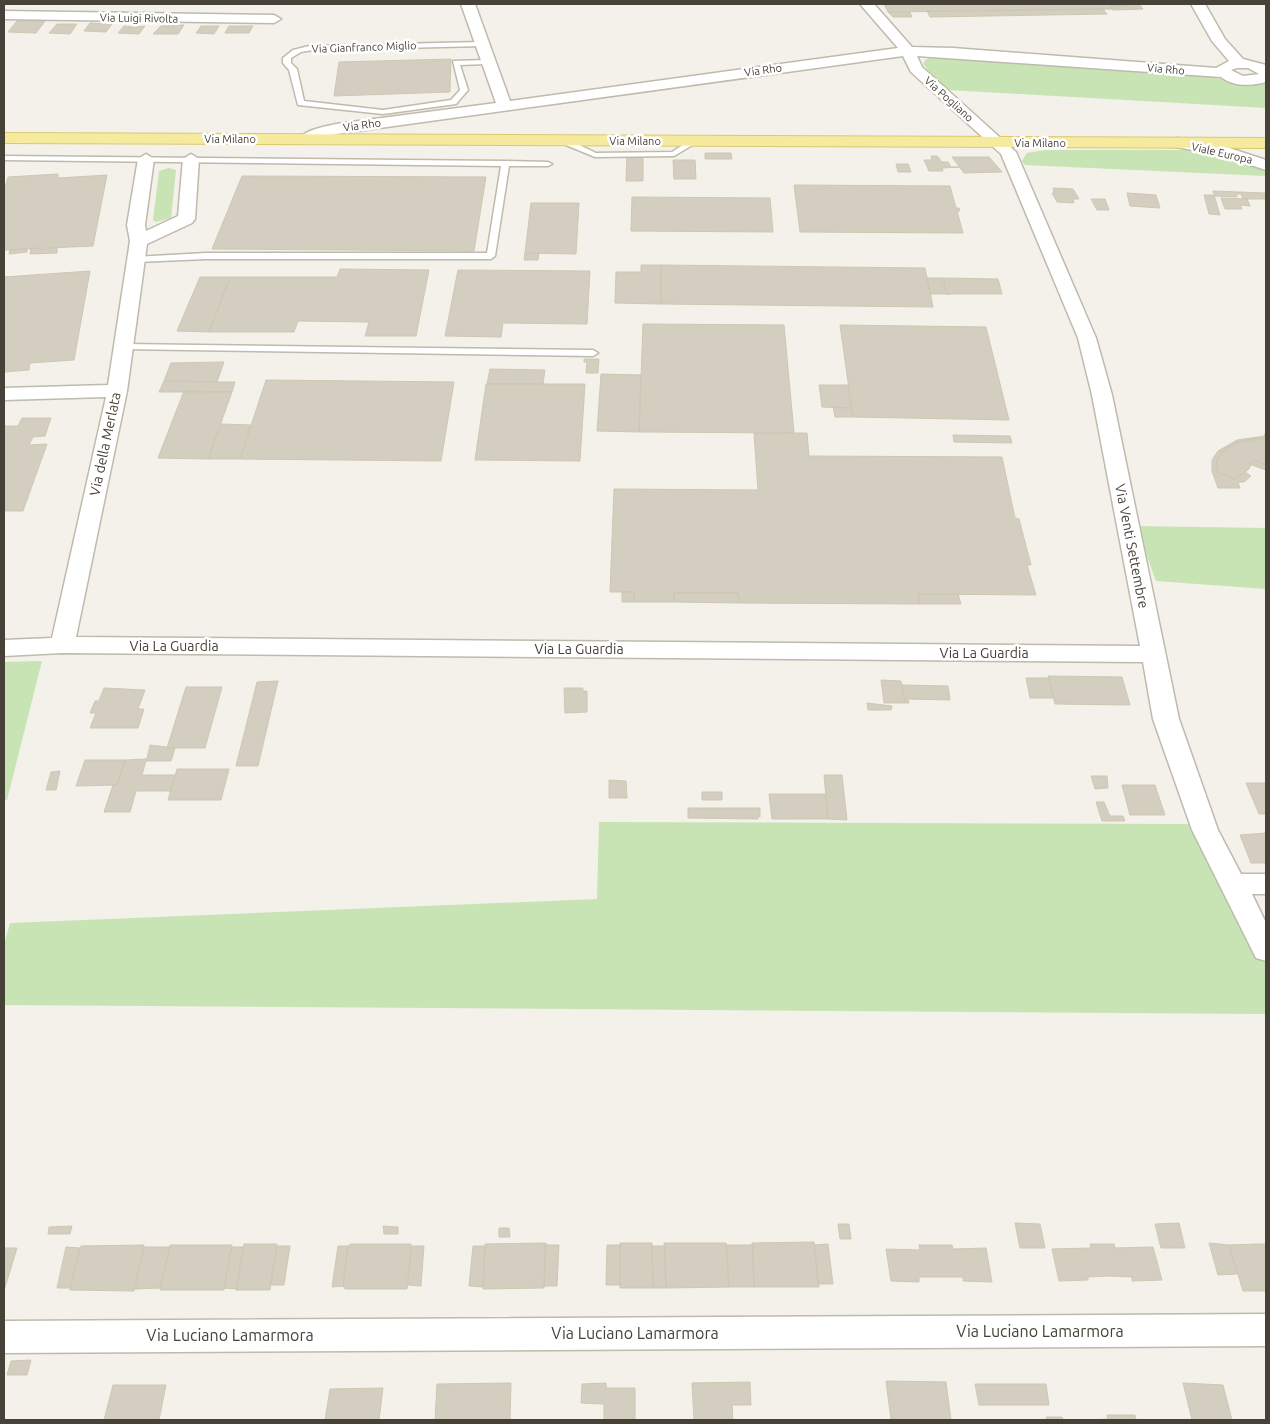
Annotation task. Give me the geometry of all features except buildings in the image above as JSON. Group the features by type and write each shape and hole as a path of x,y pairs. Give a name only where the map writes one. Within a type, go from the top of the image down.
{"main road":[{"name":"Via Milano","path":"4,138 1266,143"}],"street":[{"name":"Via Luigi Rivolta","path":"4,15 275,26 271,4"},
{"path":"468,4 487,62 504,105"},
{"name":"Via Pogliano","path":"867,4 908,51 916,69 998,143"},
{"path":"1198,4 1219,42 1240,64 1254,65 1266,72"},
{"name":"Via Rho","path":"306,140 319,133 336,129 908,51 953,52 1211,73 1223,72 1232,77 1246,80 1260,80 1266,76"},
{"name":"Via Rho","path":"1223,72 1228,65 1240,64"},
{"name":"Via Venti Settembre","path":"998,143 1008,152 1087,338 1102,395 1166,720 1205,830 1266,950"},
{"name":"Viale Europa","path":"1177,143 1223,151 1266,164"},
{"name":"Via della Merlata","path":"62,645 116,391 138,250 136,225 146,159"},
{"path":"138,250 186,219 191,159"},
{"path":"4,394 116,391"},
{"name":"Via La Guardia","path":"4,648 62,645 1154,654"},
{"path":"1232,884 1266,884"},
{"name":"Via Luciano Lamarmora","path":"4,1337 1266,1330"}],"lane":[{"name":"Via Gianfranco Miglio","path":"481,44 313,48 299,50 290,54 287,58 287,63 293,69 301,102 383,112 453,102 464,90 456,63 487,62"},
{"path":"4,158 548,164"},
{"path":"138,250 206,256 491,256 505,163"},
{"path":"123,347 593,353"}],"green space":[{"path":"936,55 1211,77 1233,81 1266,82 1266,108 949,90 936,80 923,64 925,60"},
{"path":"1045,150 1195,150 1216,153 1265,167 1266,176 1025,165 1022,161 1027,153"},
{"path":"169,168 176,170 171,218 156,222 153,220 159,171"},
{"path":"1136,526 1266,528 1266,589 1156,581"},
{"path":"42,661 7,800 4,800 4,662"},
{"path":"599,822 1194,824 1266,964 1266,1014 4,1005 4,945 10,923 597,899"}]}
